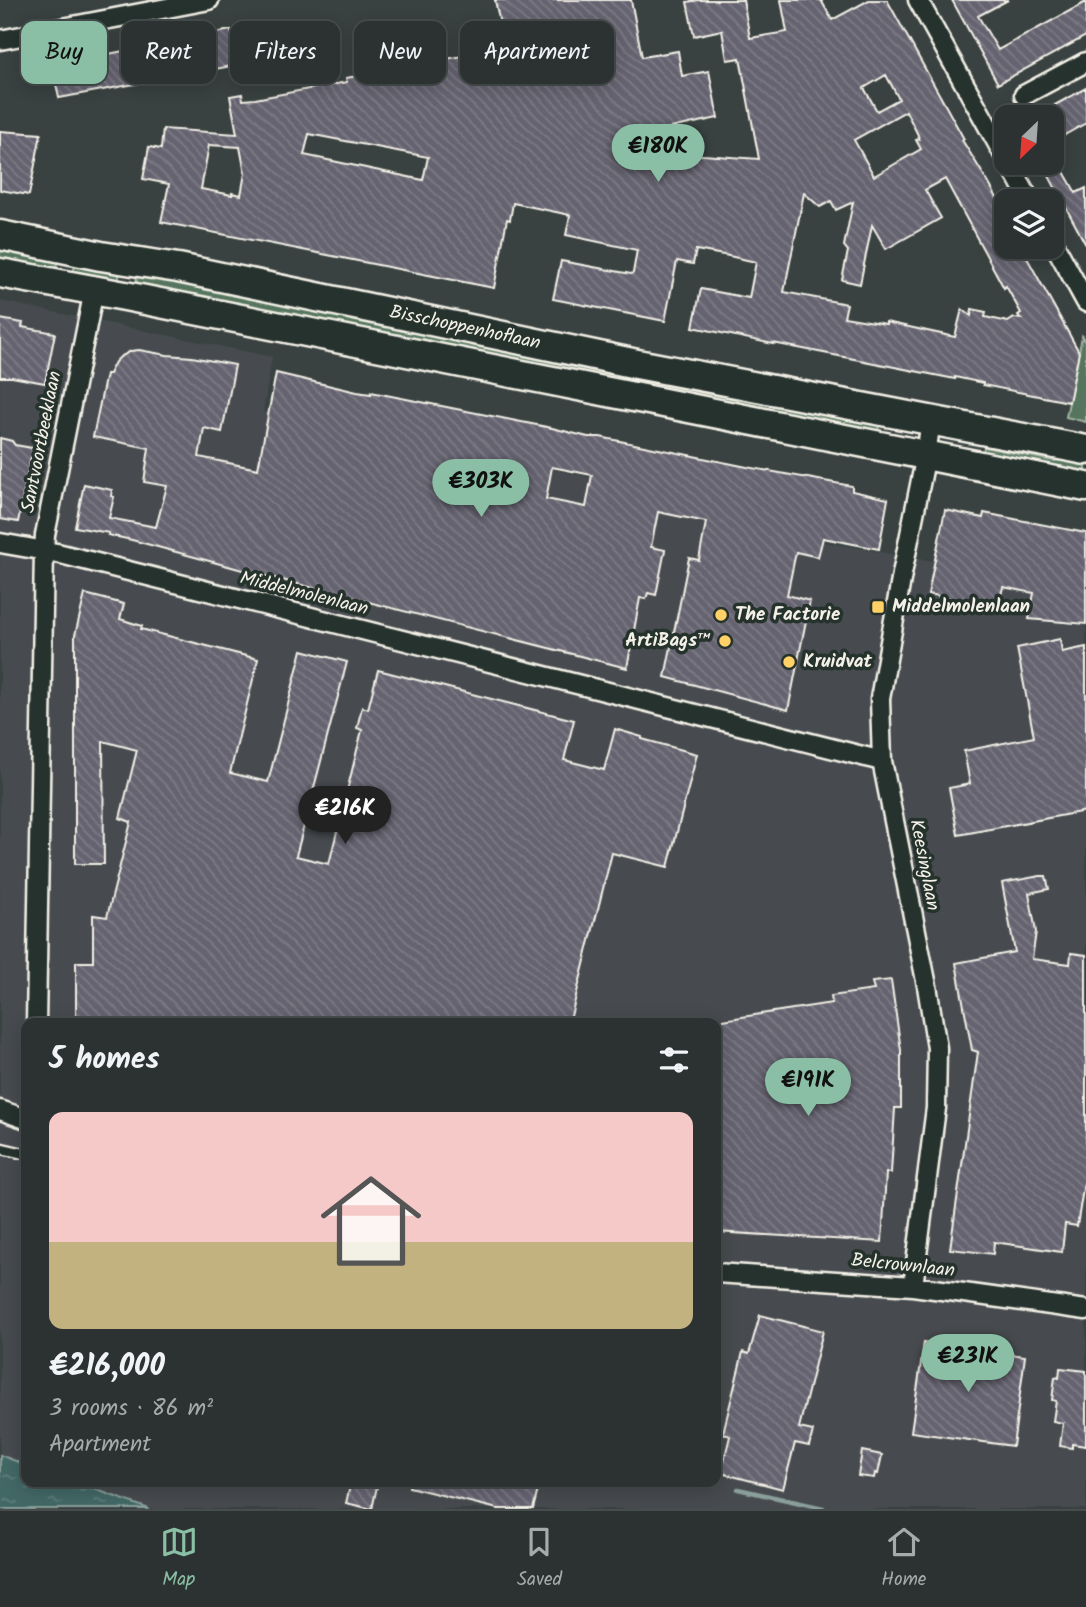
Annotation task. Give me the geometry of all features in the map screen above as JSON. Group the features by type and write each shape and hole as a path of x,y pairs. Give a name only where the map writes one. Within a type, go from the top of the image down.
{"main road":[{"name":"Bisschoppenhoflaan","path":"0,235 101,256 178,268 637,364 1086,450"},
{"name":"Bisschoppenhoflaan","path":"0,273 1086,487"}],"street":[{"path":"0,40 209,0"},
{"path":"918,0 994,137"},
{"path":"1024,95 1086,62"},
{"path":"1062,259 1086,302"},
{"name":"Santvoortbeeklaan","path":"36,1018 45,535 94,290"},
{"path":"926,455 931,420"},
{"name":"Keesinglaan","path":"913,1286 936,1108 937,1048 882,761 880,699 926,455"},
{"name":"Middelmolenlaan","path":"0,543 44,550 882,761"},
{"path":"0,1110 21,1117"},
{"name":"Belcrownlaan","path":"721,1273 913,1286 1086,1310"}],"lane":[{"path":"0,1148 21,1153"}],"shaded area":[{"path":"0,301 272,357 263,412 585,476 824,542 1086,588 1086,1509 149,1509 89,1487 721,1487 721,1018 21,1018 21,1463 0,1455"}],"green space":[{"path":"0,245 58,257 55,276 0,265"},
{"path":"76,261 120,268 118,286 72,278"},
{"path":"138,272 880,419 877,438 134,292"},
{"path":"1082,336 1086,344 1086,422 1066,417"},
{"path":"984,447 1053,461 1078,458 1086,460 1086,473 1007,457 982,457"}],"water":[{"path":"0,1455 21,1463 21,1487 89,1487 149,1509 0,1509"}],"building":[{"path":"495,0 631,0 642,57 678,51 682,76 709,71 718,118 656,131 660,152 759,159 740,58 727,60 722,30 694,36 687,2 743,0 750,38 787,32 781,0 821,0 832,20 869,0 887,0 964,139 962,140 994,193 994,259 1028,259 1079,352 1069,402 955,377 693,327 701,289 749,298 756,262 729,256 696,250 693,264 677,261 665,321 553,299 561,261 631,274 637,250 566,235 570,215 513,203 510,220 507,219 494,288 161,222 169,184 143,179 149,147 161,149 163,129 237,134 230,96 242,94 243,100 255,99 340,84 347,82 346,78 354,76 354,84 446,84 446,59 460,56 460,84 614,84 614,21 499,21","holes":["886,75 899,99 877,111 864,88","906,111 918,135 919,139 916,140 921,149 874,176 854,140","309,134 428,157 423,180 304,155","209,145 240,147 245,173 241,195 201,189","945,179 1004,288 1006,286 1021,313 1018,315 1021,319 1014,318 1008,322 985,317 986,312 972,309 971,316 962,309 955,337 886,322 844,317 847,304 784,292 804,193 820,207 831,201 836,210 853,202 844,246 848,251 842,280 860,284 872,225 886,249 941,218 925,190"]},
{"path":"952,0 1008,0 978,16 998,50 1086,2 1086,36 998,84"},
{"path":"230,30 230,66 216,69 216,33"},
{"path":"121,52 121,84 135,84 59,98 56,84 107,84 107,54"},
{"path":"1086,88 1086,123 1064,135 1064,105 1055,105"},
{"path":"0,131 41,134 29,195 0,190"},
{"path":"1064,172 1076,193 1086,188 1086,245 1064,204 1064,189 1056,189 1048,175 1064,175"},
{"path":"0,319 23,323 22,327 55,333 45,383 0,377"},
{"path":"131,351 192,357 235,365 222,432 204,428 199,457 258,469 276,373 357,392 371,392 588,437 600,437 852,486 852,491 888,499 879,549 823,538 818,557 796,552 787,595 810,601 788,710 665,677 689,558 699,560 706,522 658,512 651,547 665,550 656,595 648,593 646,599 640,598 627,668 108,535 109,533 75,527 84,484 112,490 111,496 114,497 109,518 156,527 167,486 144,482 149,448 93,437 106,374 109,374 120,357","holes":["552,467 592,475 586,507 546,499"]},
{"path":"0,438 12,441 15,445 38,449 31,457 18,522 0,519"},
{"path":"945,510 983,518 984,513 1086,533 1086,624 1029,619 1034,593 1003,587 998,607 928,594"},
{"path":"85,594 124,604 120,619 142,626 141,629 258,659 230,773 268,782 302,650 347,662 296,856 329,864 362,730 357,728 362,707 368,709 378,670 574,720 564,760 604,770 615,729 697,754 668,867 612,853 571,1018 76,1018 76,962 93,962 93,915 107,917 131,822 120,818 137,750 103,741 104,864 75,864 75,635"},
{"path":"1060,639 1062,652 1086,647 1086,811 958,835 949,788 970,784 964,751 1034,737 1017,648"},
{"path":"1046,876 1049,889 1029,893 1036,932 1032,959 1070,964 1071,953 1086,955 1086,1183 1077,1226 1065,1224 1062,1252 994,1242 993,1254 950,1249 978,1052 972,1050 956,963 1015,952 1002,883"},
{"path":"891,980 901,1050 901,1108 895,1108 891,1173 886,1173 882,1242 721,1232 721,1020 832,1003 831,996 874,990 872,982"},
{"path":"760,1315 823,1331 799,1428 813,1431 809,1446 795,1443 783,1489 721,1473 730,1436 723,1433 743,1352 749,1354"},
{"path":"924,1342 1025,1356 1013,1446 911,1432"},
{"path":"1060,1368 1086,1371 1086,1446 1060,1446 1063,1423 1053,1421 1056,1401 1052,1400 1055,1377 1059,1378"},
{"path":"862,1451 882,1455 878,1474 875,1473 874,1478 858,1476"},
{"path":"350,1487 377,1487 372,1509 346,1503"},
{"path":"409,1487 539,1487 533,1509 498,1509"}],"waterway":[{"path":"738,1489 823,1508"}],"place":[{"name":"Middelmolenlaan","path":"878,607"},
{"name":"The Factorie","path":"721,615"},
{"name":"ArtiBags™","path":"725,641"},
{"name":"Kruidvat","path":"789,662"}]}
